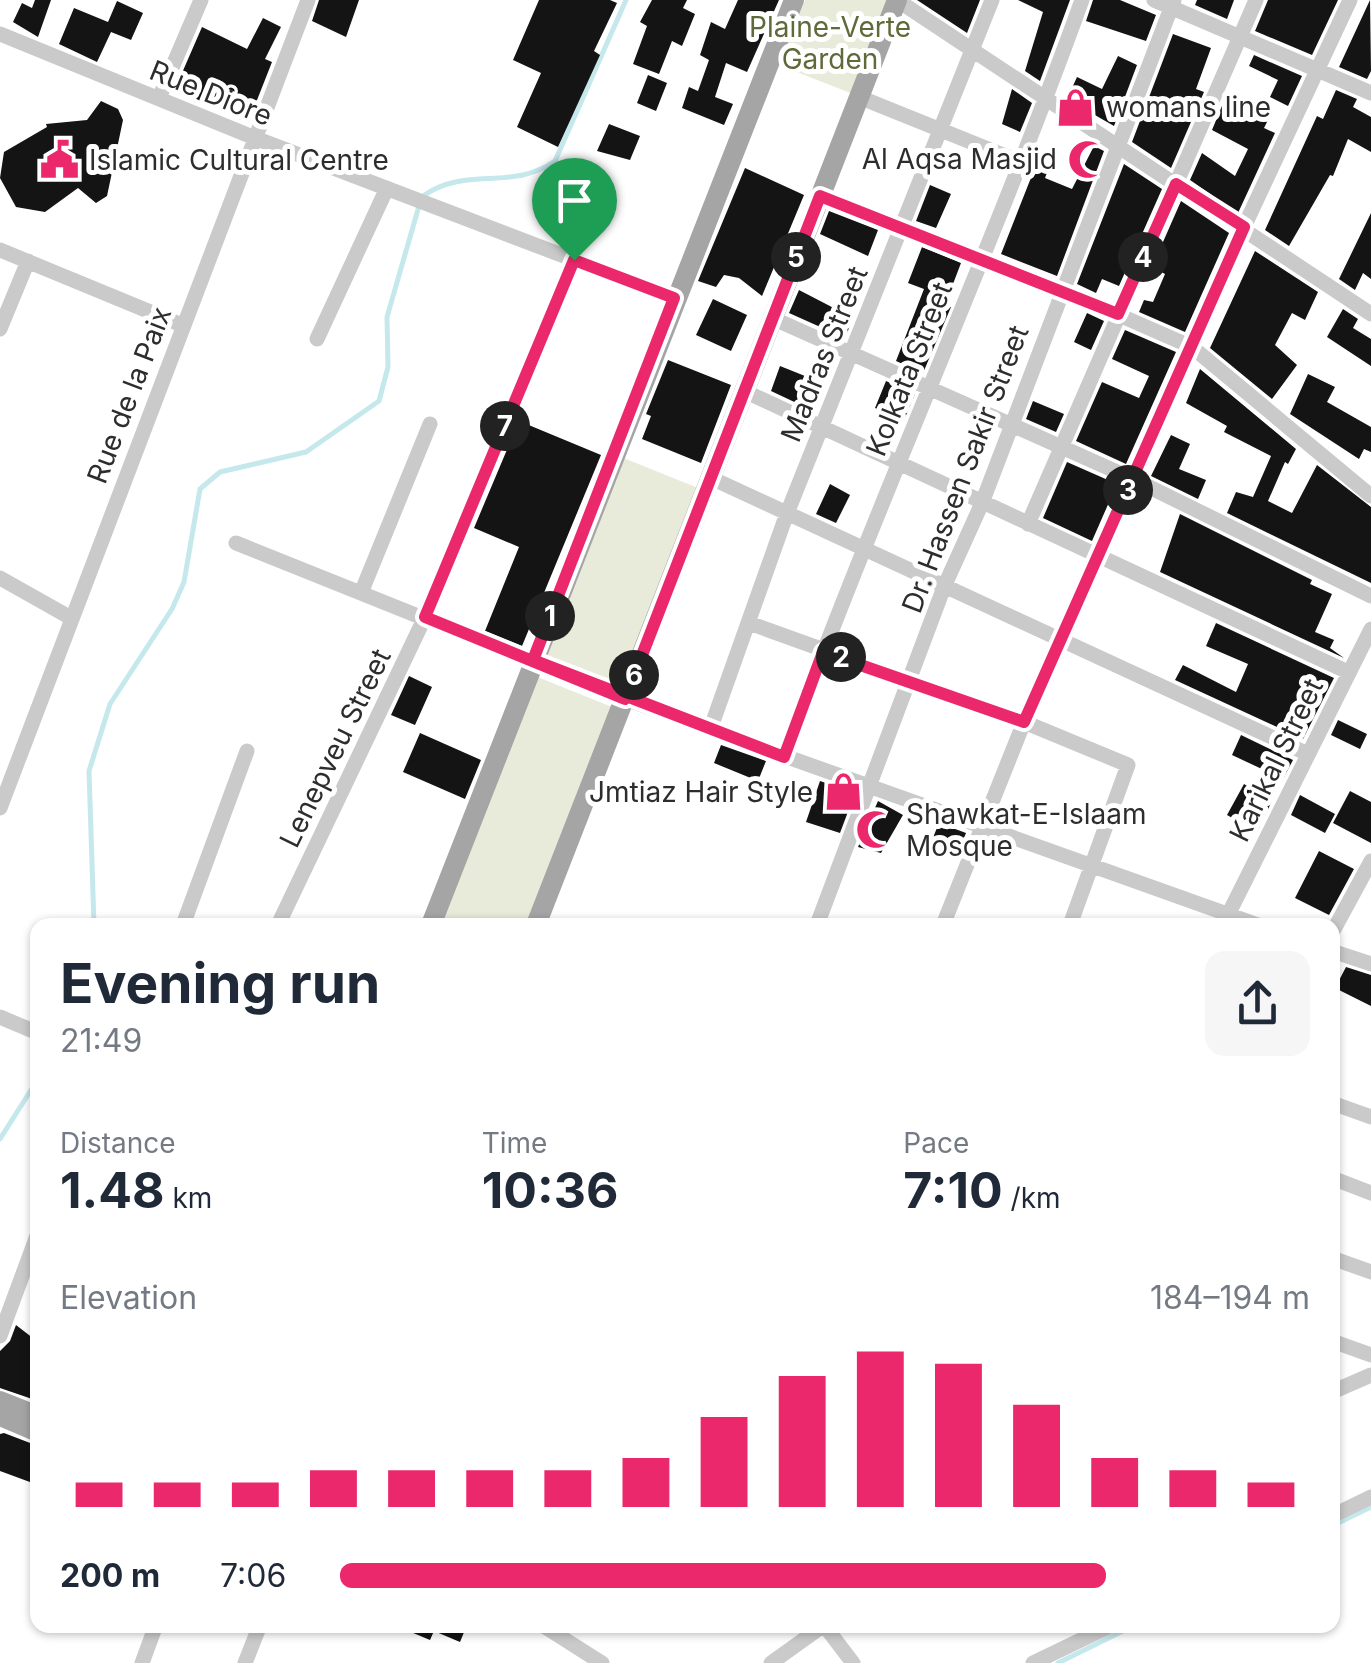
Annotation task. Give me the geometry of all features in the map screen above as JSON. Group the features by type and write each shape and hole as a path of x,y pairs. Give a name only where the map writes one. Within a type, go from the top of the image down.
{"main road":[{"path":"434,918 794,0"},
{"path":"539,918 897,0"},
{"path":"0,1401 30,1413"},
{"path":"0,1416 30,1429"}],"street":[{"path":"159,98 199,4 181,0"},
{"name":"Rue de la Paix","path":"0,808 308,0"},
{"path":"897,0 1371,314"},
{"name":"Madras Street","path":"710,730 786,516 992,0"},
{"name":"Kolkata Street","path":"784,757 1082,0"},
{"path":"1154,0 1173,4 1371,93"},
{"path":"1028,524 1256,0"},
{"path":"946,918 1060,640 1350,0"},
{"name":"Dr. Hassen Sakir Street","path":"820,918 944,587 982,503 1173,4"},
{"name":"Rue Diore","path":"0,34 255,138 574,260"},
{"path":"859,96 1018,161"},
{"path":"317,339 387,188"},
{"path":"820,196 1062,290 1192,346 1371,496"},
{"path":"0,250 182,325"},
{"path":"574,260 674,298"},
{"name":"Lenepveu Street","path":"281,918 425,617 574,260"},
{"path":"0,329 28,261"},
{"path":"772,318 1133,479 1371,596"},
{"path":"742,390 1348,672"},
{"path":"362,592 430,424"},
{"path":"709,477 786,516 1308,754"},
{"path":"236,543 625,699 1237,918"},
{"path":"0,578 71,618"},
{"path":"749,623 1024,722 1128,765 1072,918"},
{"name":"Karikal Street","path":"1228,915 1371,629"},
{"path":"186,918 246,750"},
{"path":"1340,919 1371,861"},
{"path":"1340,953 1371,964"},
{"path":"0,1017 30,1029"},
{"path":"1340,1106 1371,1117"},
{"path":"1340,1181 1371,1193"},
{"path":"0,1336 30,1255"},
{"path":"1340,1261 1371,1272"},
{"path":"1340,1344 1371,1355"},
{"path":"1340,1389 1371,1375"},
{"path":"1340,1512 1371,1497"},
{"path":"142,1663 153,1633"},
{"path":"245,1663 257,1633"},
{"path":"557,1633 602,1663"},
{"path":"771,1663 813,1633"},
{"path":"830,1633 853,1663"},
{"path":"1033,1663 1095,1633"}],"green space":[{"name":"Plaine-Verte Garden","path":"805,0 889,0 853,94 779,65"},
{"path":"616,455 698,488 618,692 536,659"},
{"path":"535,676 617,709 534,918 443,918"}],"building":[{"path":"35,0 51,0 38,37 13,22 22,3 32,8"},
{"path":"319,0 359,0 346,37 312,21"},
{"path":"539,0 617,3 594,51 600,55 558,147 517,127 541,73 513,60"},
{"path":"652,0 687,0 683,8 695,14 682,46 672,41 659,74 633,64 647,26 640,22"},
{"path":"738,0 779,0 747,72 726,63 715,97 733,104 724,125 682,108 689,87 698,91 709,60 700,55 711,22 725,29"},
{"path":"917,0 980,0 967,33"},
{"path":"1018,0 1070,0 1040,81 1025,71 1043,12"},
{"path":"1093,0 1120,0 1156,15 1146,41 1086,21"},
{"path":"1197,0 1234,0 1227,19 1195,5"},
{"path":"1268,0 1338,0 1312,55 1255,31"},
{"path":"1370,0 1371,71 1367,79 1339,67"},
{"path":"117,1 143,13 131,40 111,32 97,62 59,44 74,8 108,22"},
{"path":"263,18 281,27 265,59 272,62 248,123 175,89 202,27 247,49"},
{"path":"1173,34 1211,48 1196,89 1204,92 1171,168 1132,142"},
{"path":"1254,55 1302,76 1288,106 1270,97 1278,80 1249,66"},
{"path":"1118,56 1137,65 1114,126 1067,99 1077,77 1102,89"},
{"path":"648,75 667,83 656,111 637,103"},
{"path":"1012,89 1032,103 1020,132 1002,124"},
{"path":"1336,90 1357,99 1353,107 1371,117 1371,152 1348,139 1333,176 1330,175 1289,246 1265,230 1317,116 1323,119"},
{"name":"Islamic Cultural Centre","path":"101,101 118,109 123,120 107,196 96,203 78,188 45,212 16,207 0,178 4,152 47,127 46,124 87,120"},
{"path":"1224,101 1270,116 1264,128 1275,133 1238,213 1190,180 1202,153 1235,176 1248,149 1212,130"},
{"path":"609,124 640,136 630,160 597,151"},
{"path":"1094,146 1104,151 1057,276 1001,254 1036,165 1048,170 1045,178 1072,189"},
{"path":"1124,164 1162,189 1119,286 1102,279 1096,293 1077,284"},
{"path":"745,168 804,195 762,296 739,278 724,275 716,287 698,281"},
{"path":"930,185 951,194 936,228 916,221"},
{"path":"1181,201 1229,233 1185,332 1139,312 1144,300 1153,302 1165,274 1152,267"},
{"path":"829,211 878,230 868,256 820,234"},
{"path":"1371,213 1371,279 1363,273 1355,290 1339,279"},
{"path":"922,247 961,263 945,305 951,307 923,373 896,361 924,289 908,283"},
{"path":"1255,251 1318,292 1305,320 1292,313 1275,345 1297,365 1272,399 1210,348"},
{"path":"799,290 853,318 845,338 789,313"},
{"path":"713,299 747,315 731,351 696,335"},
{"path":"1343,309 1358,319 1353,328 1371,339 1371,366 1327,337"},
{"path":"1087,313 1104,321 1091,350 1074,342"},
{"path":"1125,330 1176,352 1126,464 1076,441 1102,382 1139,398 1149,376 1112,359"},
{"path":"668,360 731,385 701,463 642,439 651,416 646,414"},
{"path":"780,366 815,380 805,407 771,391"},
{"path":"1200,369 1296,449 1288,464 1285,462 1268,501 1292,513 1317,465 1371,507 1371,583 1227,513 1236,492 1253,497 1271,456 1224,432 1227,426 1186,403"},
{"path":"1308,374 1335,387 1327,402 1371,427 1371,452 1364,449 1359,459 1290,414"},
{"path":"886,381 915,394 904,420 875,408"},
{"path":"1033,401 1064,414 1056,432 1026,419"},
{"path":"519,421 601,455 522,646 485,631 519,547 474,528"},
{"path":"1171,435 1190,444 1179,469 1206,480 1198,499 1151,476"},
{"path":"1067,462 1117,484 1092,541 1043,518"},
{"path":"830,484 850,495 836,523 816,514"},
{"path":"1180,514 1312,580 1310,584 1332,594 1315,632 1334,640 1330,648 1344,658 1160,572"},
{"path":"1216,623 1334,678 1303,739 1175,680 1183,665 1236,692 1248,664 1206,646"},
{"path":"409,676 432,687 415,725 391,715"},
{"path":"1338,720 1367,734 1360,749 1331,735"},
{"path":"420,733 481,760 465,799 403,772"},
{"path":"1241,735 1293,760 1283,779 1232,755"},
{"path":"721,745 766,761 758,781 714,763"},
{"path":"820,781 855,793 840,833 806,822"},
{"path":"1244,784 1272,801 1257,832 1227,815"},
{"path":"1350,791 1371,802 1371,843 1333,823"},
{"path":"1300,795 1335,814 1325,833 1291,815"},
{"name":"Shawkat-E-Islaam Mosque","path":"878,801 903,815 881,853 858,847"},
{"path":"939,823 966,833 959,851 932,840"},
{"path":"1319,851 1354,869 1329,915 1295,898"},
{"path":"1346,967 1371,975 1371,1006 1340,990"},
{"path":"16,1325 30,1336 30,1398 0,1388 0,1351 10,1341"},
{"path":"0,1434 30,1443 30,1482 0,1471"},
{"path":"413,1633 433,1633 430,1640"},
{"path":"439,1633 464,1633 460,1642"}],"waterway":[{"path":"423,196 456,182 522,175 555,161 626,0"},
{"path":"94,918 89,771 110,704 172,609 184,582 200,489 220,472 306,452 379,401 388,367 387,317 419,206"},
{"path":"0,1139 30,1092"},
{"path":"1340,1522 1371,1507"},
{"path":"1058,1663 1119,1633"}],"place":[{"name":"womans line","path":"1076,107"},
{"name":"Al Aqsa Masjid","path":"1087,159"},
{"name":"Islamic Cultural Centre","path":"59,160"},
{"name":"Jmtiaz Hair Style","path":"843,792"},
{"name":"Shawkat-E-Islaam Mosque","path":"876,830"}],"route":[{"path":"574,260 425,617 625,699 820,196 1118,314 1176,184 1244,227 1024,722 823,652 784,757 625,699 533,660 674,298 574,260"}]}
